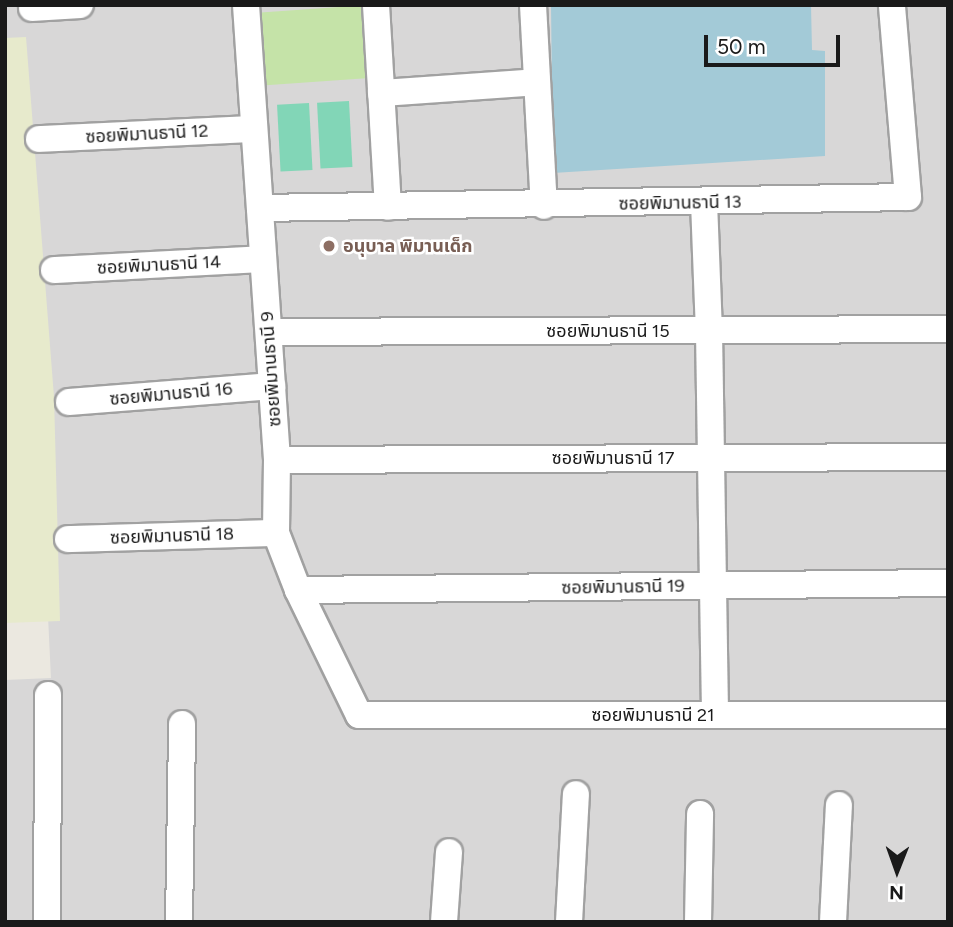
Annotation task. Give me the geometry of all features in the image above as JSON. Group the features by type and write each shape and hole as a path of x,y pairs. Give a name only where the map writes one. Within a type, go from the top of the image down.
{"street":[{"path":"32,8 80,5"},
{"name":"ซอยพิมานธานี 9","path":"246,5 277,460 276,533 298,590 359,715"},
{"path":"376,5 387,207"},
{"path":"533,5 544,206"},
{"name":"ซอยพิมานธานี 13","path":"260,208 544,206 908,197 891,5"},
{"path":"381,93 537,82"},
{"name":"ซอยพิมานธานี 12","path":"39,139 254,129"},
{"path":"704,202 716,715"},
{"name":"ซอยพิมานธานี 14","path":"54,271 263,258"},
{"name":"ซอยพิมานธานี 15","path":"268,332 948,329"},
{"name":"ซอยพิมานธานี 16","path":"69,402 272,386"},
{"name":"ซอยพิมานธานี 17","path":"277,460 948,457"},
{"name":"ซอยพิมานธานี 18","path":"68,539 276,533"},
{"name":"ซอยพิมานธานี 19","path":"298,590 948,583"},
{"path":"47,922 48,695"},
{"name":"ซอยพิมานธานี 21","path":"359,715 948,715"},
{"path":"179,922 182,724"},
{"path":"569,922 576,794"},
{"path":"833,922 839,805"},
{"path":"698,922 700,814"},
{"path":"444,922 449,852"}],"shaded area":[{"path":"5,5 948,5 948,922 5,922 5,680 51,678 22,81 5,81"}],"green space":[{"path":"368,5 373,78 262,86 257,13"},
{"path":"26,37 54,397 60,621 5,623 5,38"},
{"path":"349,101 352,167 320,169 317,103"},
{"path":"309,103 313,170 281,172 277,105"}],"water":[{"path":"551,5 811,5 812,50 825,51 825,156 553,173"}],"place":[{"name":"อนุบาล พิมานเด็ก","path":"329,246"}]}
